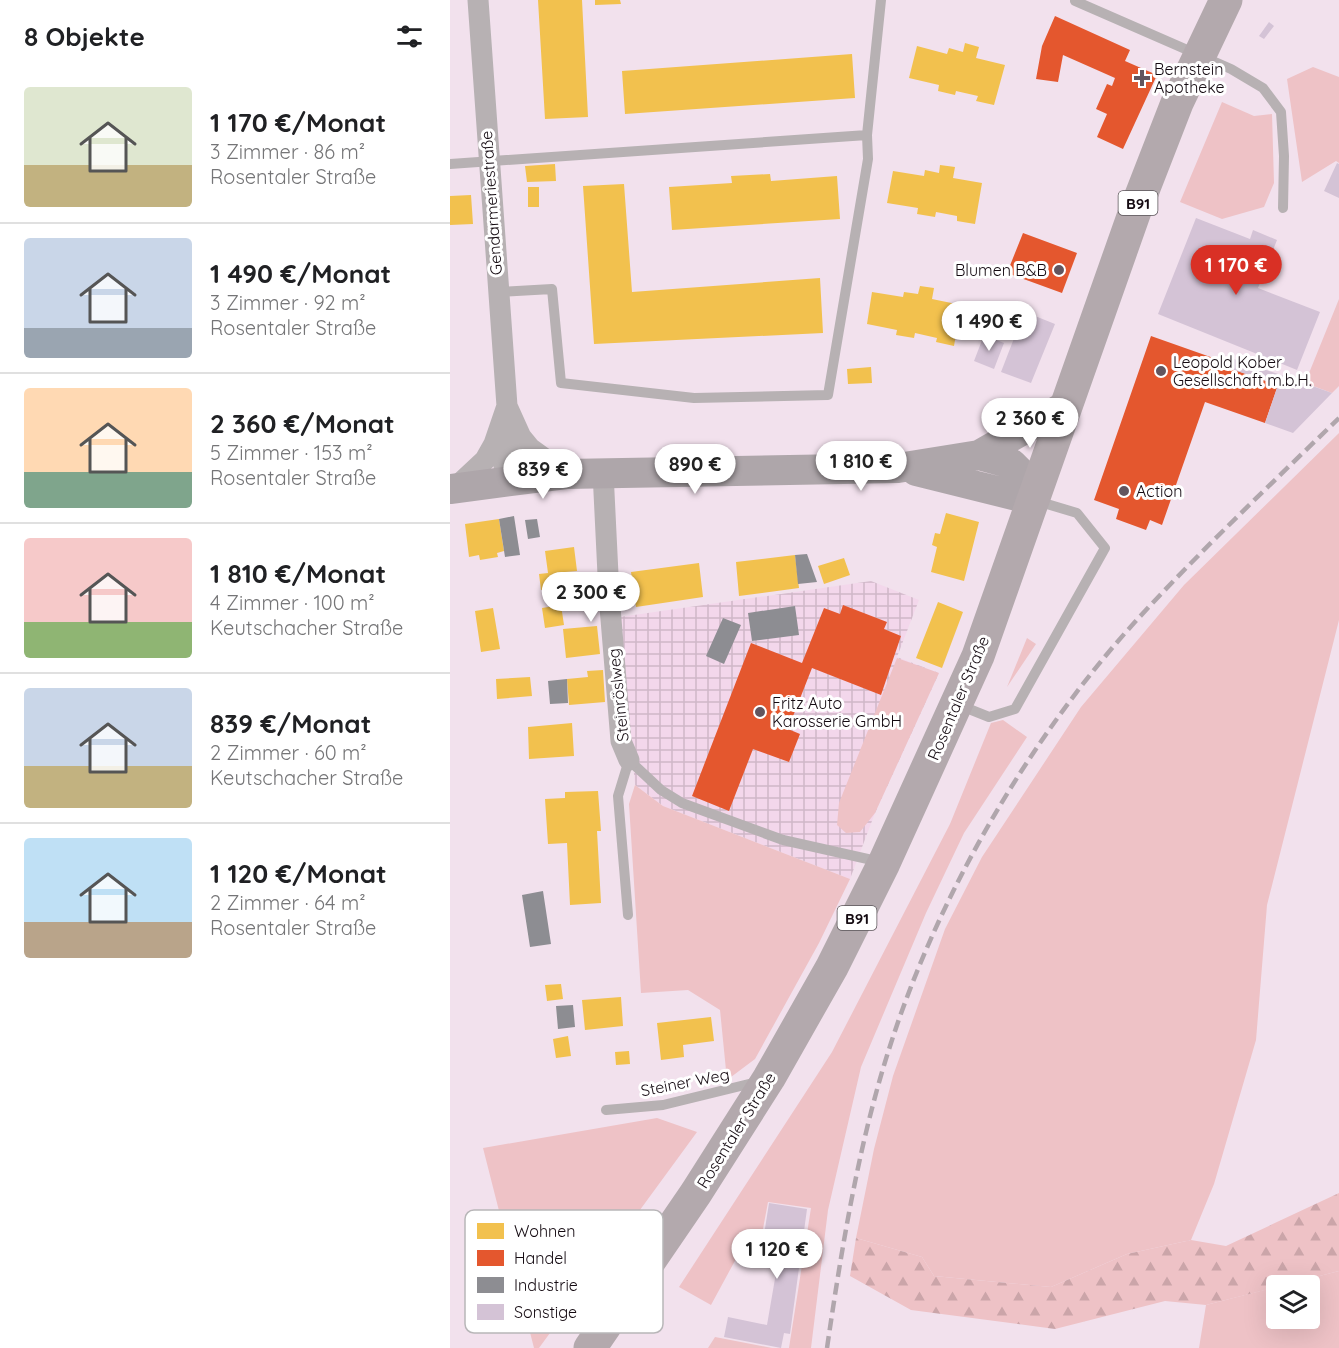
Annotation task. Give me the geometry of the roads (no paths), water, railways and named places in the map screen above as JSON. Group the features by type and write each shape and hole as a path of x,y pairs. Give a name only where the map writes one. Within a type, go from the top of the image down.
{"main road":[{"name":"Rosentaler Straße","path":"663,1241 769,1078 832,967 884,863 978,656 1135,211 1199,55 1226,0"},
{"path":"452,489 517,478 603,472 898,468 979,455 1067,405"},
{"path":"979,455 1012,464 1026,478 1033,500"},
{"path":"898,468 957,479 1033,500"},
{"name":"Rosentaler Straße","path":"591,1347 601,1333"}],"street":[{"name":"Gendarmeriestraße","path":"478,0 498,292 504,466 517,478 522,461 520,437"},
{"name":"Gendarmeriestraße","path":"504,416 530,448 566,474"},
{"name":"Gendarmeriestraße","path":"452,489 485,460 504,416"},
{"name":"Steinröslweg","path":"603,472 609,595 621,741 629,760"}],"lane":[{"path":"498,292 552,289 561,383 694,398 828,395 868,159 867,135 881,0"},
{"path":"1075,2 1199,55 1263,88 1281,112 1284,156 1283,208"},
{"path":"450,164 867,135"},
{"path":"956,704 989,717 1015,709 1105,548 1077,513 1033,500"},
{"path":"629,760 661,790 682,803 783,840 884,863"},
{"name":"Steinröslweg","path":"628,915 618,796 629,760"},
{"name":"Steiner Weg","path":"606,1110 663,1105 769,1078"}],"railway":[{"path":"827,1348 845,1233 880,1080 911,987 934,931 961,875 1024,768 1058,717 1095,668 1134,623 1209,545 1339,418"}],"place":[{"name":"Bernstein Apotheke","path":"1142,78"},
{"name":"Blumen B&B","path":"1059,270"},
{"name":"Leopold Kober Gesellschaft m.b.H.","path":"1161,371"},
{"name":"Action","path":"1124,491"},
{"name":"Fritz Auto Karosserie GmbH","path":"760,712"}]}
